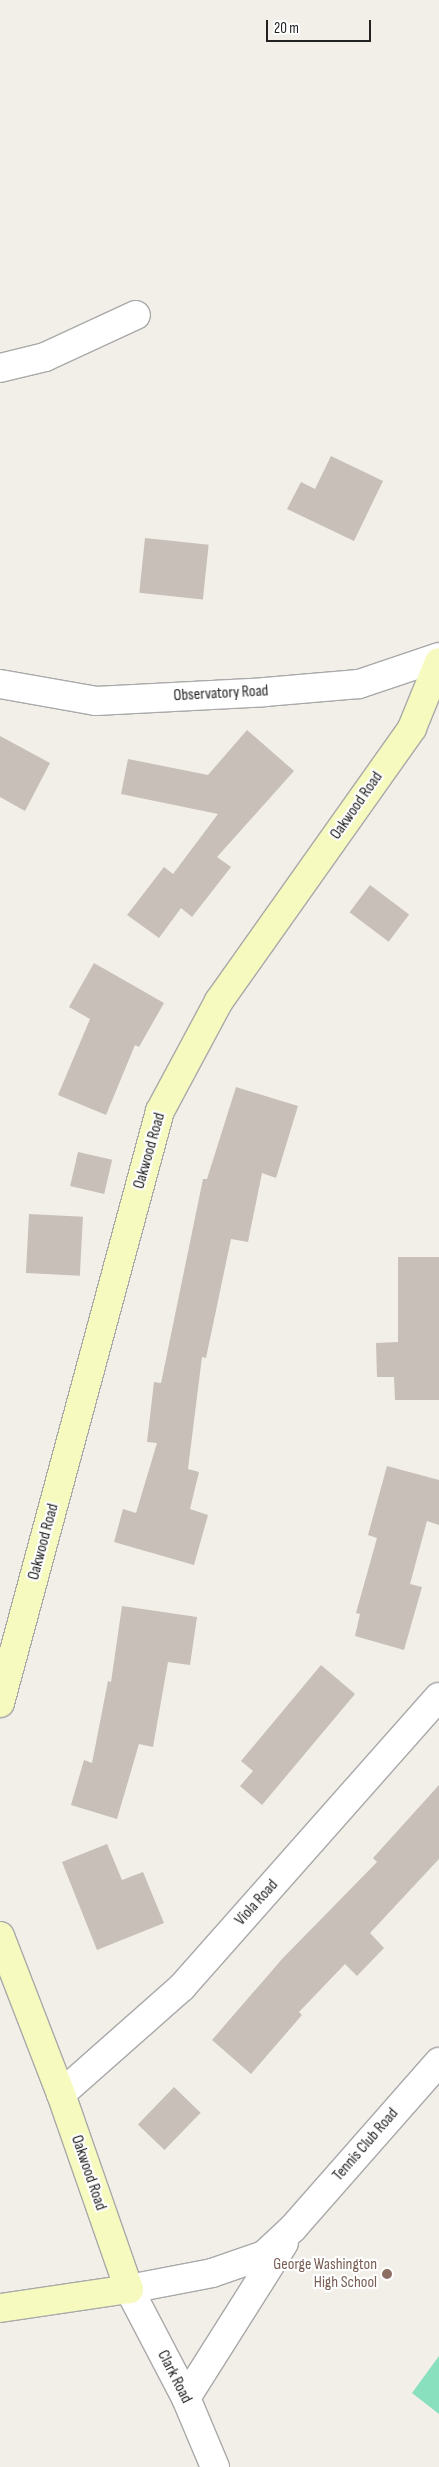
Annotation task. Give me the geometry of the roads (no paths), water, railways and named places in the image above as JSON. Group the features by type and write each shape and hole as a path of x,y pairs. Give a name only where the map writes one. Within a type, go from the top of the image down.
{"main road":[{"name":"Oakwood Road","path":"0,1703 160,1112 219,1001 412,728 439,662"},
{"name":"Oakwood Road","path":"0,1936 61,2094 129,2289"},
{"path":"0,2308 129,2289"}],"street":[{"path":"0,368 45,357 136,315"},
{"name":"Observatory Road","path":"0,684 96,701 265,692 359,684 439,657"},
{"name":"Viola Road","path":"61,2094 182,1987 439,1697"},
{"name":"Tennis Club Road","path":"129,2289 212,2273 264,2254 293,2228 439,2062"},
{"name":"Tennis Club Road","path":"186,2398 293,2228"},
{"name":"Clark Road","path":"129,2289 186,2398 215,2467"}],"place":[{"name":"George Washington High School","path":"387,2274"}]}
